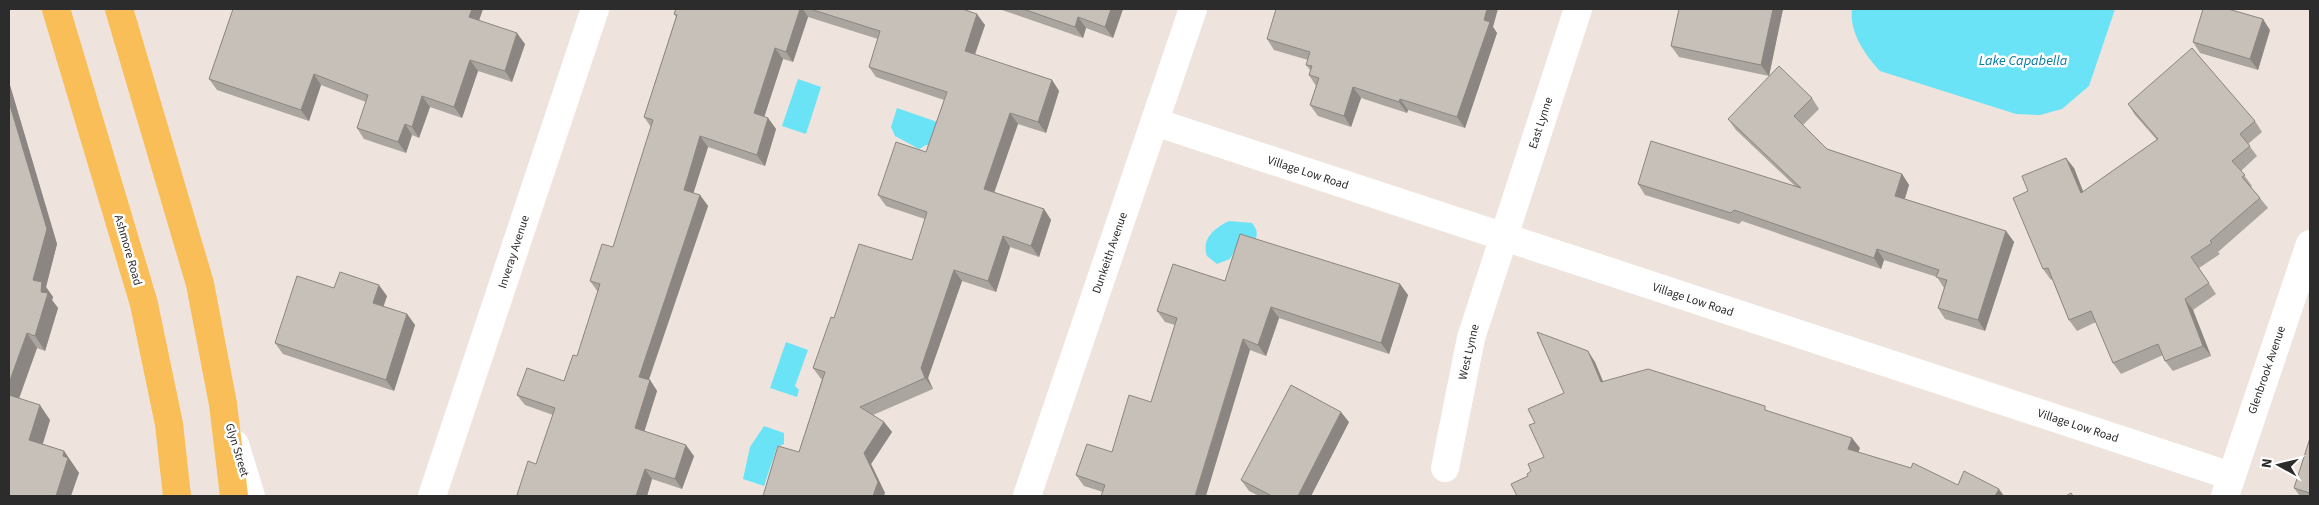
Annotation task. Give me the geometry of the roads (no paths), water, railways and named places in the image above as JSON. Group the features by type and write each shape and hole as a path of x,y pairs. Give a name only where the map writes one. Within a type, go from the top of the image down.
{"main road":[{"name":"Ashmore Road","path":"56,9 144,304 169,424 177,496"},
{"path":"119,9 200,284 223,404 234,496"}],"street":[{"name":"Inveray Avenue","path":"432,496 595,9"},
{"name":"Dunkeith Avenue","path":"1027,496 1193,9"},
{"name":"East Lynne","path":"1503,238 1578,9"},
{"name":"Village Low Road","path":"1155,122 1503,238 2228,486"},
{"name":"West Lynne","path":"1446,468 1470,338 1503,238"},
{"name":"Glenbrook Avenue","path":"2228,486 2310,244"},
{"name":"Glyn Street","path":"223,404 251,496"}],"water":[{"name":"Lake Capabella","path":"1852,9 2115,9 2089,86 2062,109 2040,115 2016,114 1880,71 1859,43 1853,26"},
{"path":"798,79 821,87 806,134 782,126"},
{"path":"897,108 943,124 933,146 926,145 919,149 895,136 891,127"},
{"path":"1229,221 1252,223 1255,227 1256,238 1255,241 1236,248 1230,259 1217,264 1207,256 1206,244 1214,230"},
{"path":"786,342 808,350 795,386 799,390 797,397 770,388"},
{"path":"764,426 784,433 784,444 777,447 764,486 743,479 750,447"}]}
